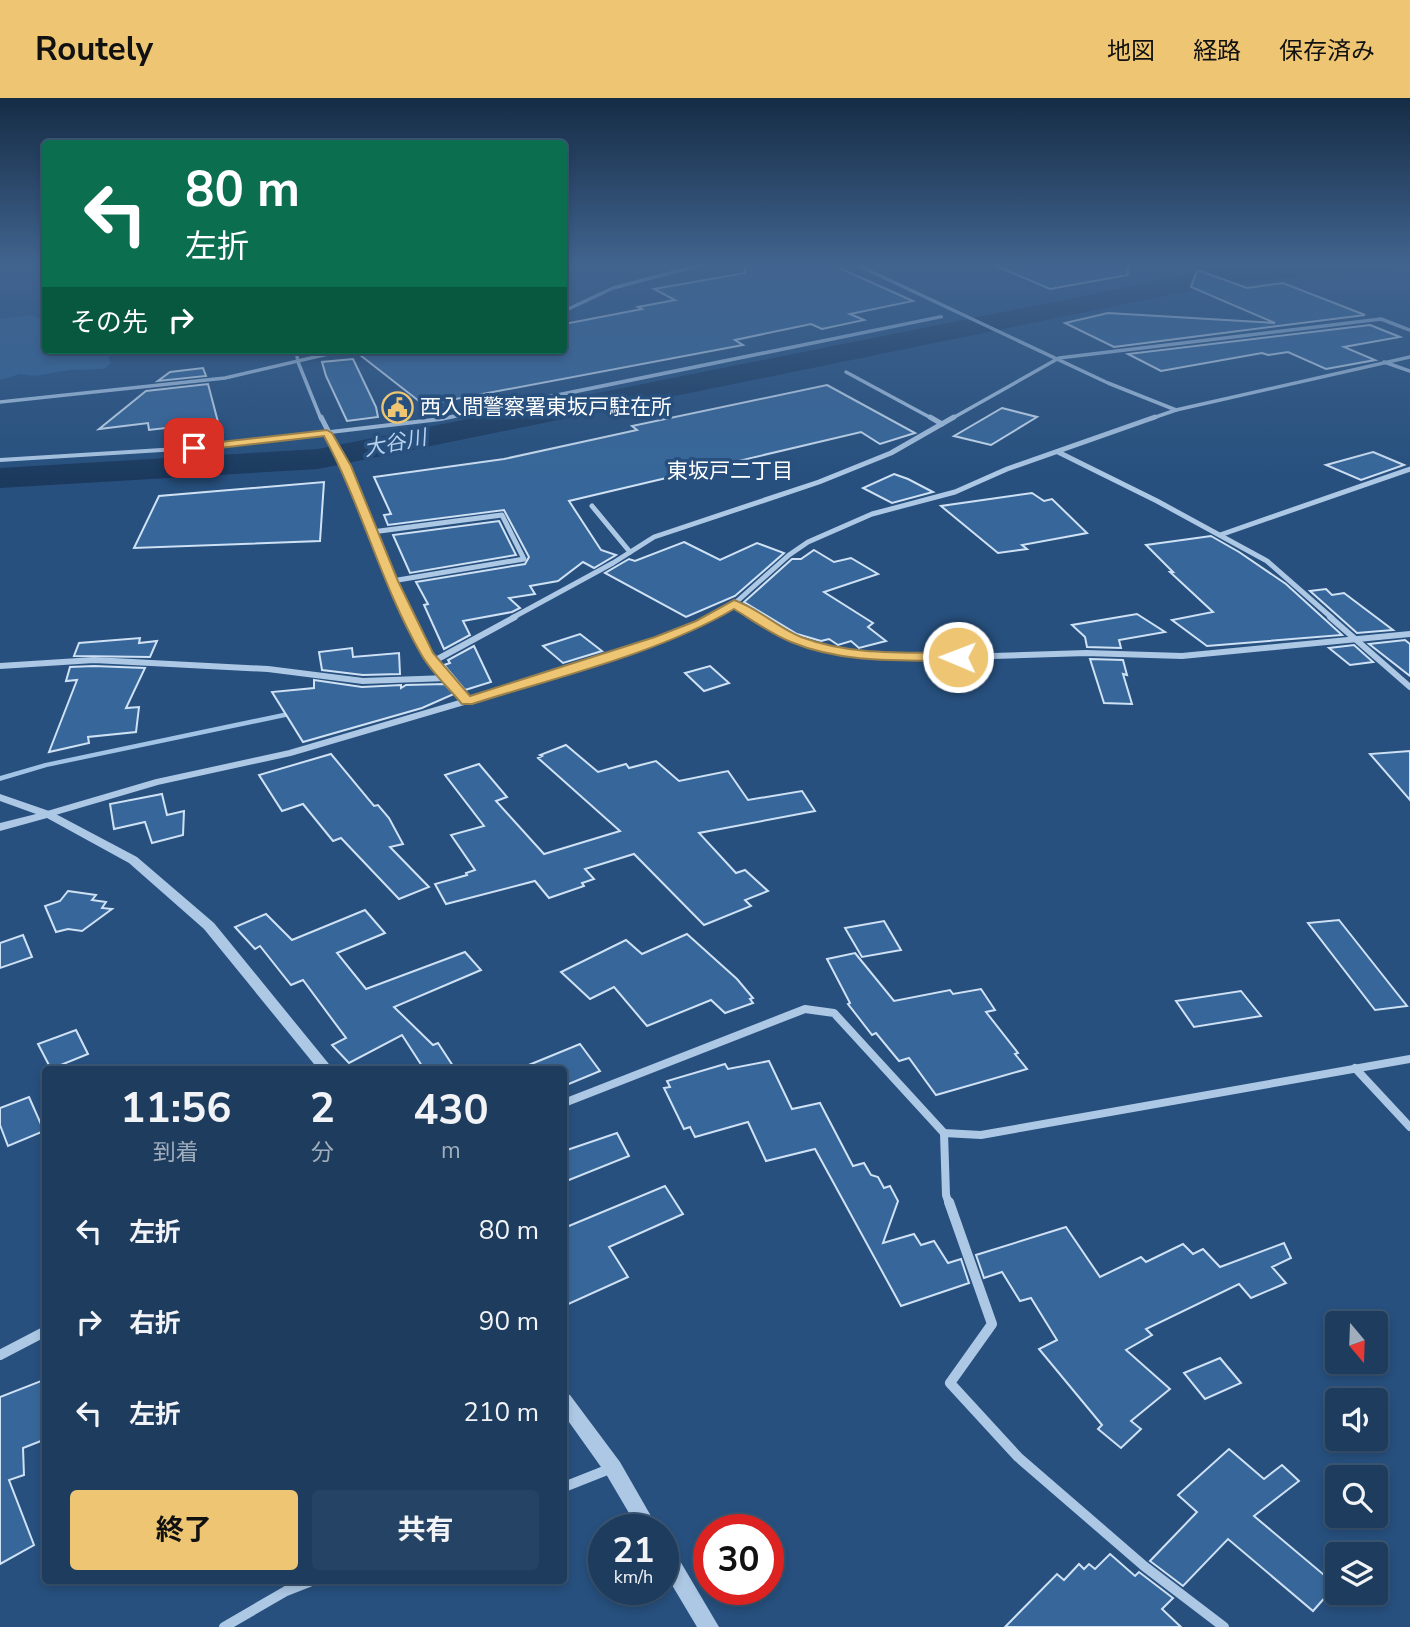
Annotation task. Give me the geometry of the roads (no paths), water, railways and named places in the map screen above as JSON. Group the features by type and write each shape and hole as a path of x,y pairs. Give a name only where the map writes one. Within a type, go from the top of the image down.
{"street":[{"path":"0,460 194,448 460,416 856,334"},
{"path":"1009,334 1108,383 1176,410"},
{"path":"434,662 678,527 859,467 891,453 1059,358 1254,334"},
{"path":"297,354 327,433 346,466 392,581 428,654 467,701"},
{"path":"0,402 225,378 324,354"},
{"path":"0,827 157,782 290,752 467,701 659,640 700,624 734,604 789,555 839,527 872,514 955,492 1007,469 1176,410 1410,356"},
{"path":"1384,362 1410,371"},
{"path":"846,372 942,424"},
{"path":"1058,452 1267,561 1410,687"},
{"path":"1220,535 1410,469"},
{"path":"592,506 630,552"},
{"path":"372,533 502,515 524,559 392,581"},
{"path":"734,604 794,639 861,656 958,657 1086,653 1182,656 1410,635"},
{"path":"0,666 94,660 291,671 363,681 448,678"},
{"path":"1397,676 1410,675"},
{"path":"0,797 48,814 133,860 209,926 324,1066"},
{"path":"567,1102 805,1009 835,1013 944,1133 946,1195 992,1324 950,1383 1018,1457 1144,1566 1224,1627"},
{"path":"944,1133 981,1135 1410,1059"},
{"path":"1355,1068 1410,1127"},
{"path":"0,1355 42,1333"},
{"path":"567,1405 613,1468 640,1514"},
{"path":"567,1486 613,1468"},
{"path":"679,1577 709,1627"},
{"path":"223,1627 286,1591 304,1584"}],"waterway":[{"name":"大谷川","path":"0,478 318,459 934,334"},
{"path":"0,779 45,765 297,712"}],"place":[{"name":"西入間警察署東坂戸駐在所","path":"397,407"}],"district":[{"name":"東坂戸二丁目","path":"730,471"}]}
